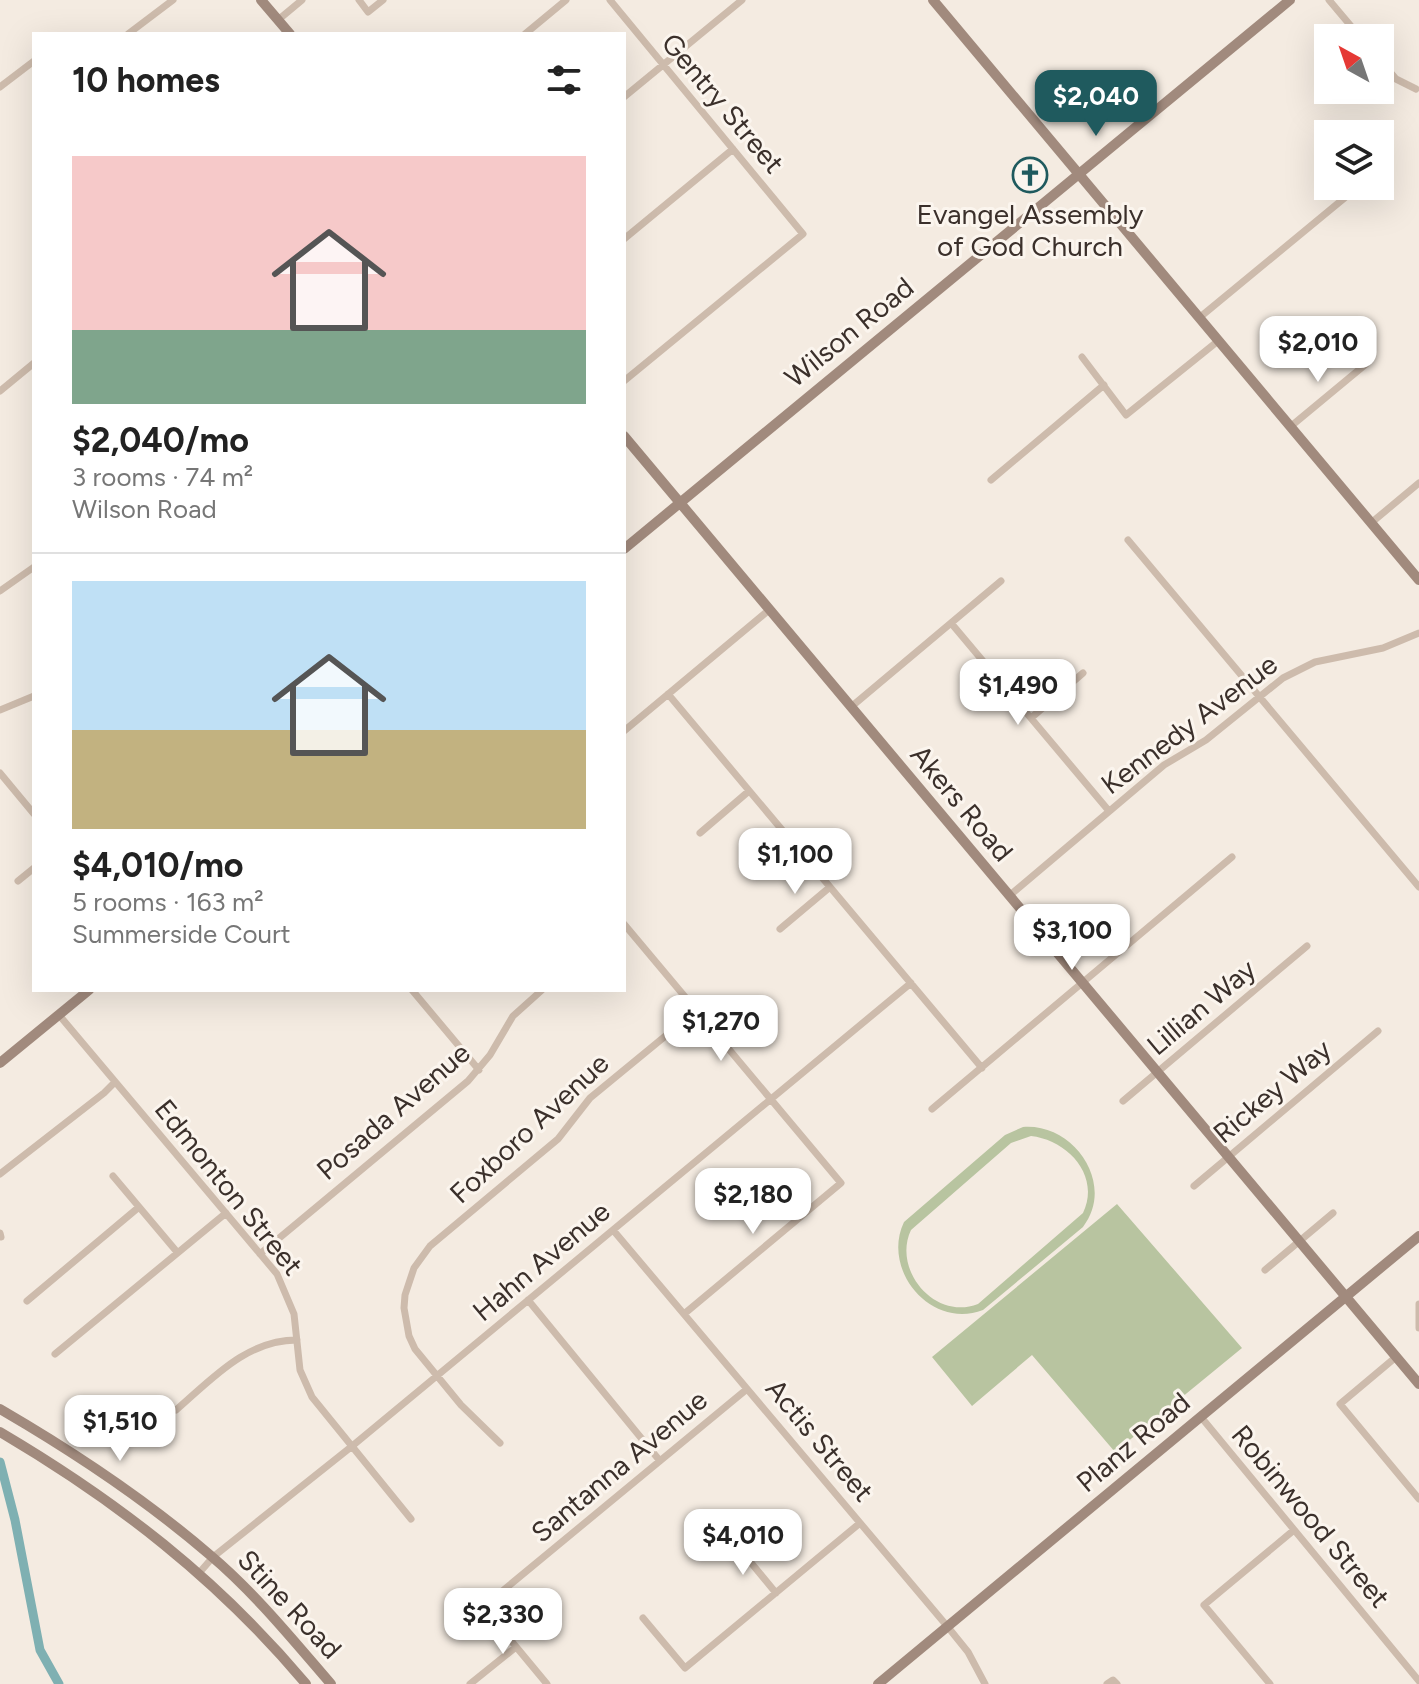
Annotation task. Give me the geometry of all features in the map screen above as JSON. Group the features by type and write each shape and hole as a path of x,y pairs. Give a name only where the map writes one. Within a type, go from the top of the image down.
{"street":[{"path":"131,32 173,0"},
{"path":"261,0 288,32"},
{"path":"278,20 302,0"},
{"path":"359,0 368,12 383,0"},
{"path":"527,32 566,0"},
{"name":"Gentry Street","path":"610,0 803,234 626,379"},
{"path":"626,95 742,0"},
{"path":"933,0 1419,580"},
{"name":"Wilson Road","path":"626,547 1290,0"},
{"path":"1329,0 1349,24"},
{"path":"0,87 32,63"},
{"path":"1394,77 1416,89"},
{"path":"626,237 733,149"},
{"path":"1199,318 1342,200"},
{"path":"1082,357 1126,415 1218,341"},
{"path":"1290,427 1366,364"},
{"path":"0,391 32,365"},
{"path":"991,480 1104,385"},
{"name":"Akers Road","path":"626,438 1419,1384"},
{"path":"1371,523 1419,483"},
{"path":"1128,540 1419,887"},
{"path":"0,591 32,568"},
{"path":"851,707 1001,581"},
{"path":"626,729 769,610"},
{"path":"951,623 1109,811"},
{"name":"Kennedy Avenue","path":"1009,896 1164,765 1206,740 1283,678 1315,662 1383,648 1419,633"},
{"path":"1031,718 1083,673"},
{"path":"668,694 982,1068"},
{"path":"0,710 32,697"},
{"path":"0,773 32,812"},
{"path":"700,833 749,791"},
{"path":"932,1109 1232,857"},
{"path":"18,881 32,870"},
{"path":"780,929 830,887"},
{"path":"626,926 841,1183 684,1314"},
{"name":"Lillian Way","path":"1123,1101 1307,946"},
{"name":"Hahn Avenue","path":"200,1572 213,1557 351,1447 911,983"},
{"path":"0,1063 87,992"},
{"path":"414,992 479,1070"},
{"name":"Posada Avenue","path":"260,1254 479,1070 513,1016 540,992"},
{"name":"Foxboro Avenue","path":"500,1443 461,1405 415,1349 405,1323 408,1280 430,1246 546,1150 590,1098 697,1010"},
{"name":"Edmonton Street","path":"59,1015 277,1274 290,1299 300,1370 312,1397 411,1519"},
{"name":"Rickey Way","path":"1194,1186 1378,1031"},
{"path":"0,1174 115,1082"},
{"path":"113,1176 177,1252"},
{"path":"27,1301 139,1207"},
{"path":"55,1354 226,1213"},
{"path":"1265,1270 1333,1213"},
{"name":"Actis Street","path":"613,1230 947,1626 973,1659 985,1684"},
{"name":"Planz Road","path":"878,1684 1419,1236"},
{"path":"528,1300 660,1461"},
{"path":"1419,1304 1419,1328"},
{"path":"176,1410 245,1352 268,1342 297,1340"},
{"path":"1396,1357 1340,1404 1419,1499"},
{"name":"Santanna Avenue","path":"516,1647 483,1607 747,1389"},
{"name":"Stine Road","path":"0,1409 106,1474 213,1557 331,1684"},
{"name":"Robinwood Street","path":"1201,1417 1419,1681"},
{"name":"Stine Road","path":"0,1432 98,1494 200,1572 250,1621 306,1684"},
{"path":"643,1618 685,1668 860,1523"},
{"path":"1270,1684 1204,1605 1294,1530"},
{"path":"734,1542 776,1593"},
{"path":"470,1684 516,1647 547,1684"}],"green space":[{"path":"1023,1127 1042,1128 1059,1135 1073,1146 1092,1175 1095,1193 1092,1210 1083,1227 983,1310 964,1314 945,1311 929,1304 915,1292 905,1276 899,1259 899,1240 904,1222 1005,1135","holes":["1031,1136 1044,1139 1068,1152 1084,1173 1088,1186 1083,1213 978,1304 962,1307 933,1299 921,1288 907,1261 911,1230 1011,1143"]},
{"path":"1117,1204 1242,1348 1115,1452 1032,1355 972,1406 932,1357"}],"waterway":[{"path":"0,1462 15,1520 40,1650 59,1684"}],"place":[{"name":"Evangel Assembly of God Church","path":"1030,175"}]}
